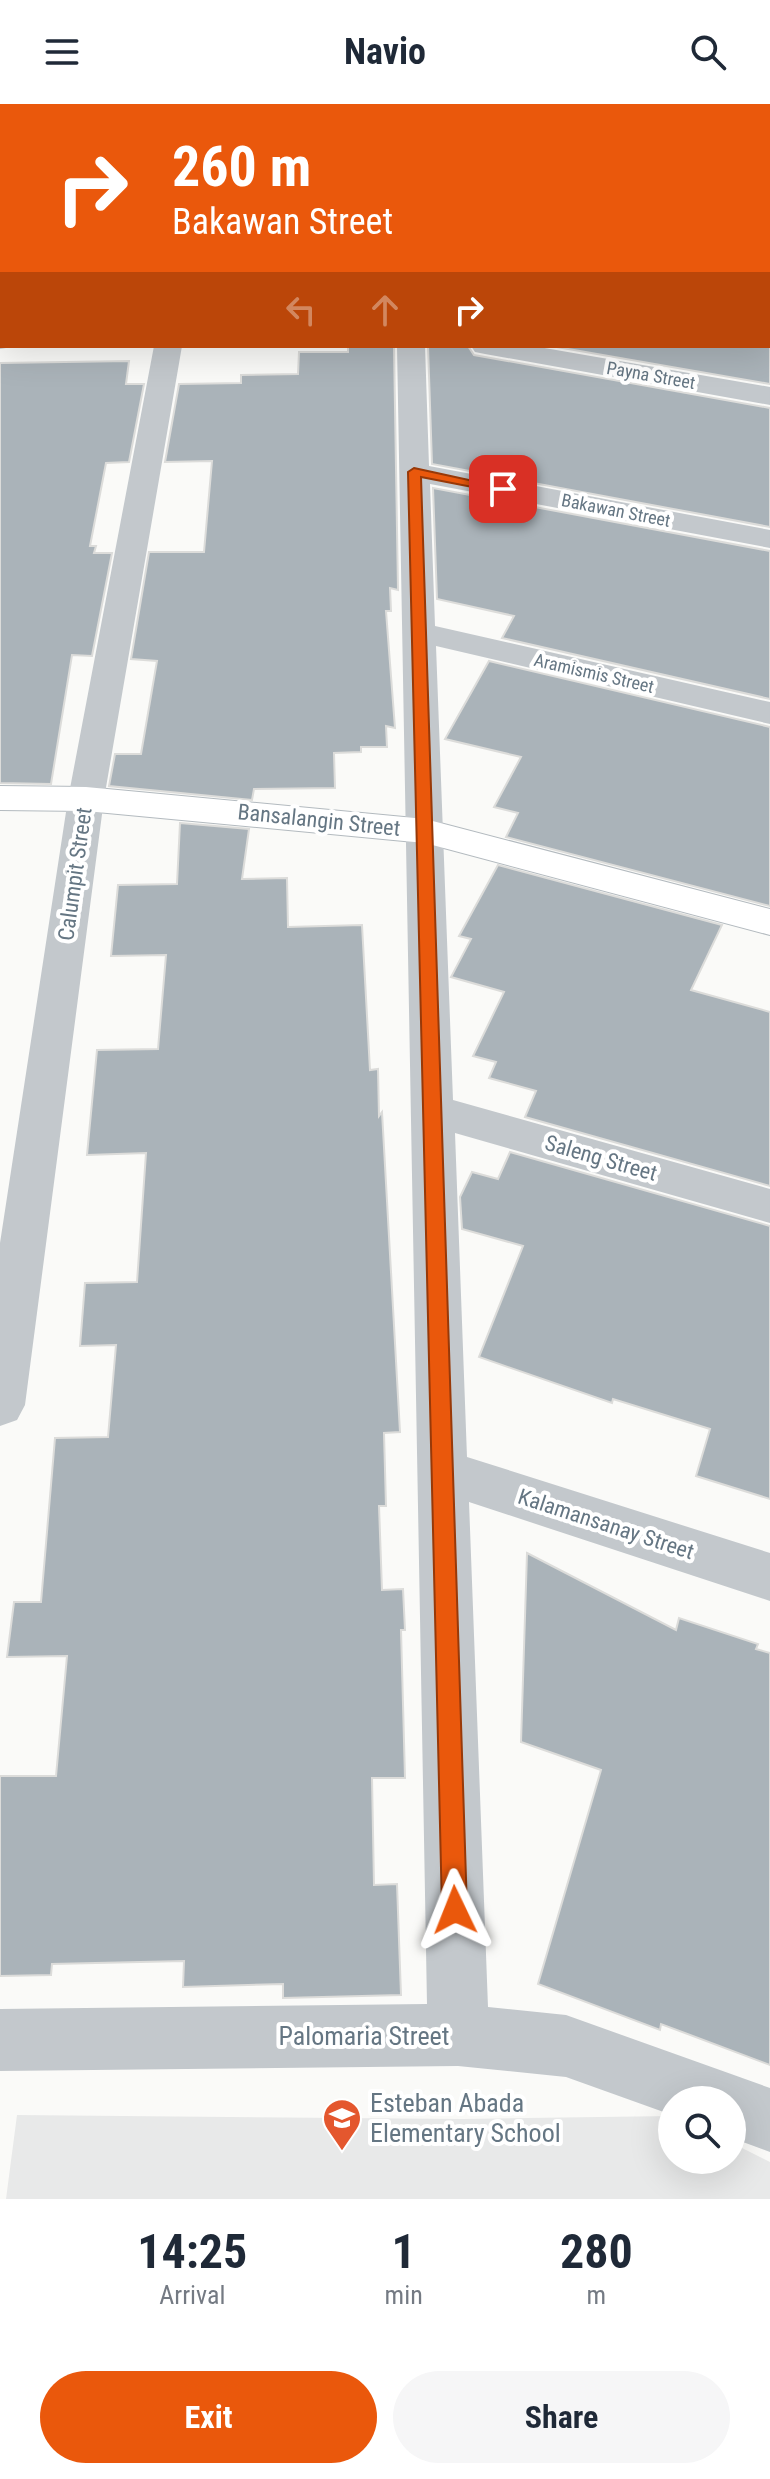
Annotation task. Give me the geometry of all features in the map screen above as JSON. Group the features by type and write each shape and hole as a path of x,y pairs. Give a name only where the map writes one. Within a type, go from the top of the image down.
{"street":[{"name":"Calumpit Street","path":"0,1405 86,799 168,348"},
{"path":"411,348 458,2035"},
{"name":"Payna Street","path":"496,348 770,396"},
{"name":"Bakawan Street","path":"414,472 770,539"},
{"name":"Aramismis Street","path":"419,632 770,713"},
{"name":"Bansalangin Street","path":"0,798 86,799 425,831 770,922"},
{"name":"Saleng Street","path":"432,1110 770,1206"},
{"name":"Kalamansanay Street","path":"442,1471 770,1577"},
{"name":"Palomaria Street","path":"0,2040 458,2035 566,2046 679,2086"},
{"path":"746,2111 770,2120"}],"shaded area":[{"name":"Esteban Abada Elementary School","path":"17,2115 463,2119 658,2116 658,2174 746,2174 746,2150 770,2162 770,2199 6,2199"}],"building":[{"path":"348,348 394,348 398,590 390,588 391,611 386,611 395,728 386,726 387,747 361,747 361,752 334,753 335,788 254,789 252,800 109,786 115,754 141,754 157,661 131,659 149,552 204,552 212,461 165,462 179,384 241,383 241,375 298,374 299,352 348,352"},
{"path":"428,348 469,348 474,355 770,408 770,527 432,464"},
{"path":"563,348 770,348 770,384"},
{"path":"129,361 126,384 144,384 129,462 106,463 90,546 96,546 94,553 112,553 92,656 72,655 51,784 0,783 0,363"},
{"path":"433,488 770,551 770,699 502,638 514,616 437,599"},
{"path":"489,661 770,727 770,906 506,837 518,813 494,807 521,757 445,739"},
{"path":"180,823 249,829 242,879 287,878 288,927 362,925 370,1070 378,1069 379,1116 382,1112 400,1432 384,1433 386,1506 379,1506 382,1590 403,1589 405,1630 401,1630 405,1778 372,1778 374,1885 397,1884 401,1995 283,1998 283,1984 183,1987 184,1961 52,1964 51,1975 0,1976 0,1776 56,1776 67,1656 7,1657 14,1602 41,1602 55,1438 108,1437 116,1345 80,1346 85,1283 137,1282 146,1153 87,1155 97,1050 158,1049 166,955 111,956 118,885 177,884"},
{"path":"498,865 722,925 691,990 770,1012 770,1186 525,1117 536,1091 489,1078 496,1062 473,1056 504,992 451,977 471,939 459,936"},
{"path":"510,1152 770,1226 770,1499 696,1476 710,1429 613,1399 612,1403 479,1357 523,1246 462,1229 460,1197 472,1172 498,1179"},
{"path":"527,1553 676,1630 679,1618 758,1644 756,1649 770,1653 770,2065 661,2024 660,2030 538,1984 601,1770 521,1742"}],"place":[{"name":"Esteban Abada Elementary School","path":"342,2152"}],"route":[{"path":"455,1910 414,472 503,489"}]}
